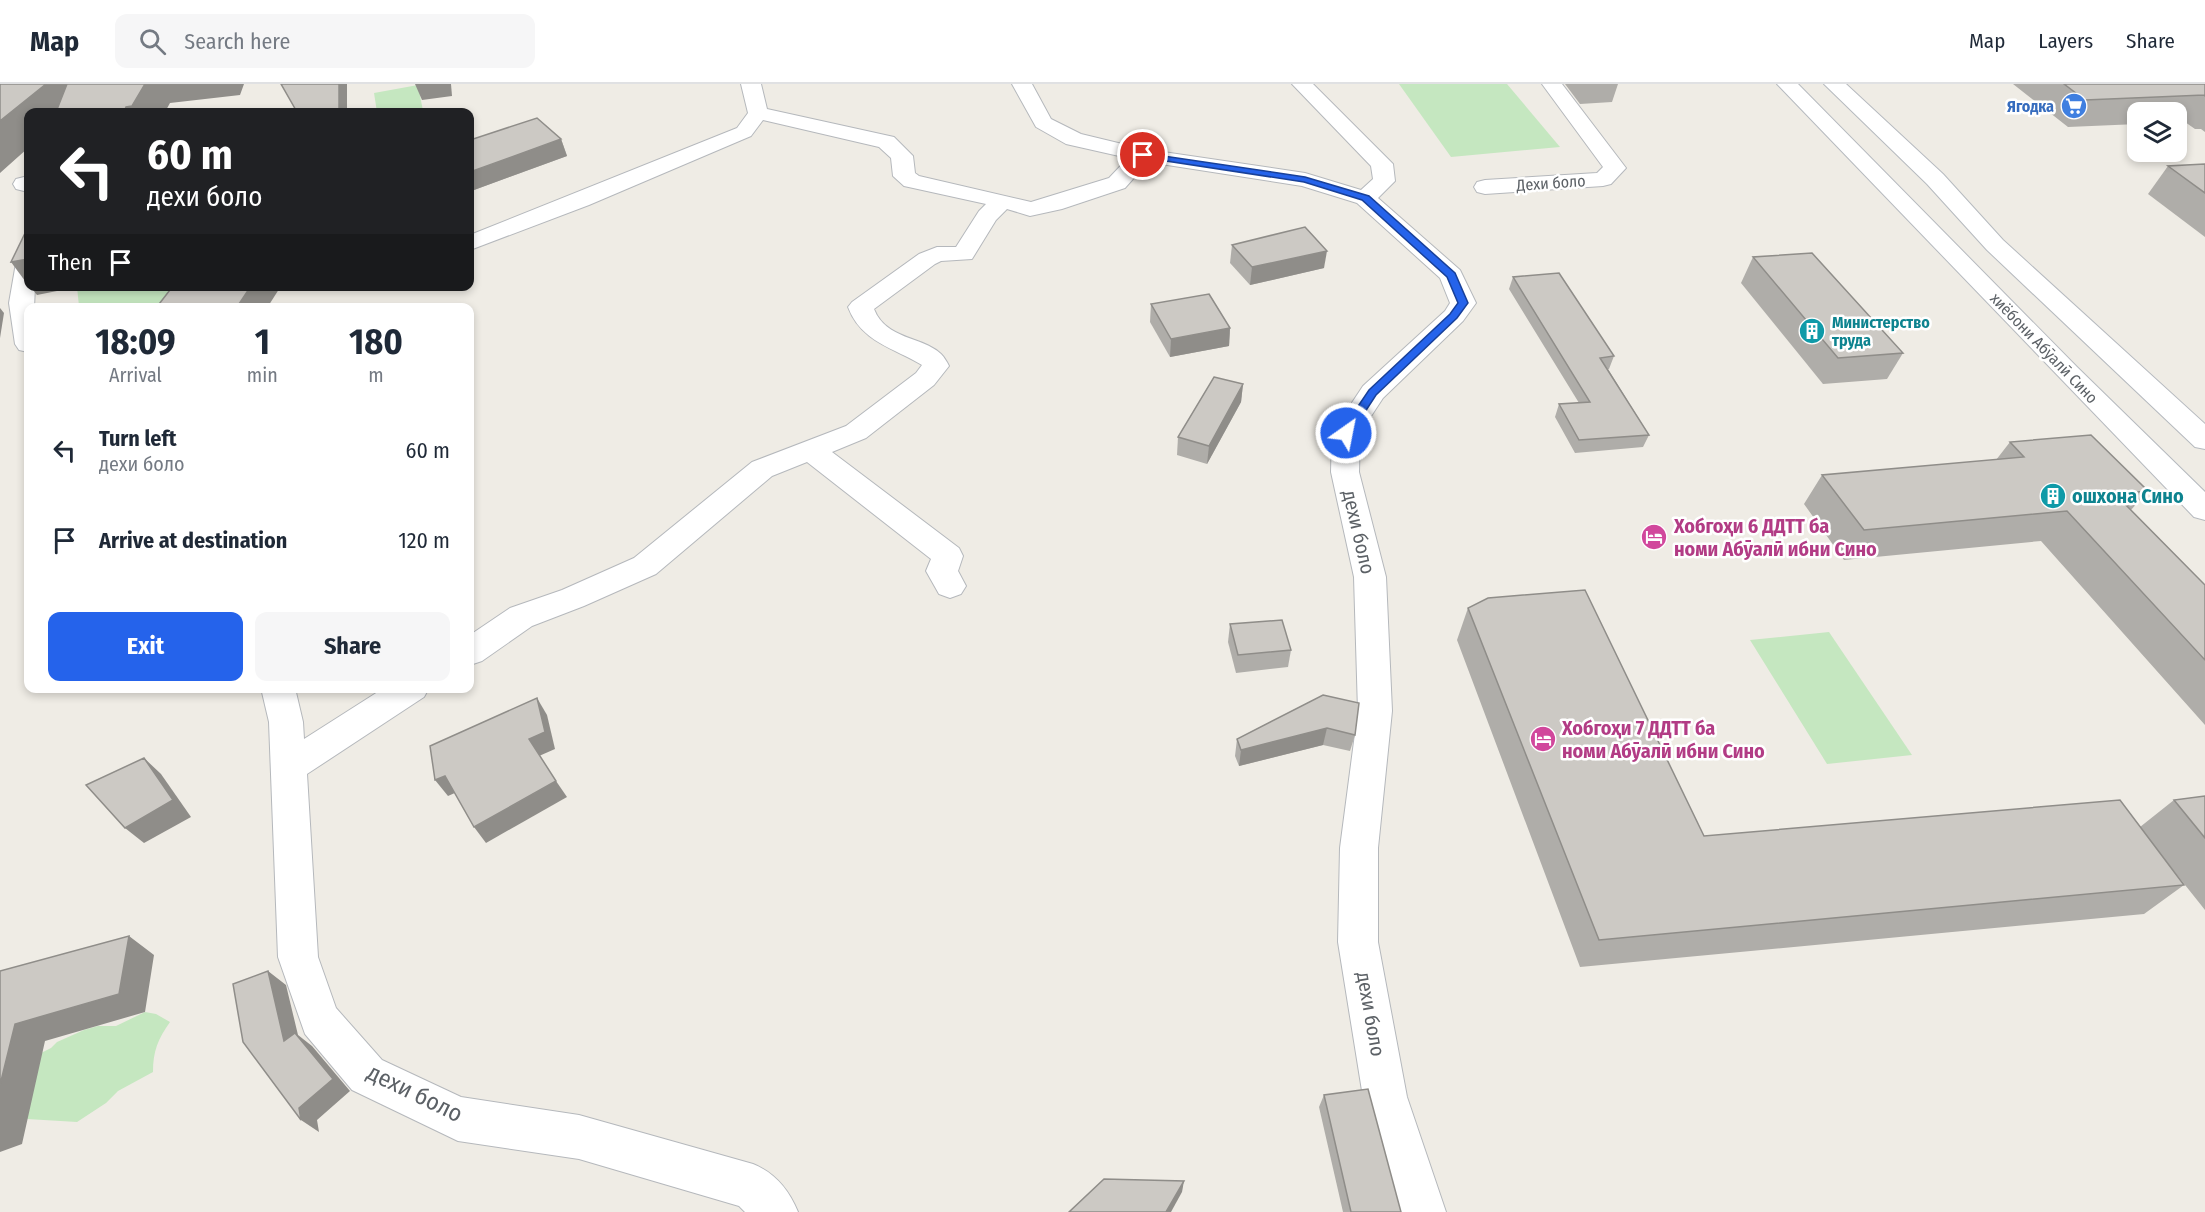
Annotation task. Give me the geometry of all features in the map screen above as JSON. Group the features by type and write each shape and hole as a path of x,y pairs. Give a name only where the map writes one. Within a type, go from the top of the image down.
{"street":[{"path":"474,241 744,132 758,113 751,84"},
{"name":"дехи боло","path":"1022,84 1043,123 1074,139 1143,155 1305,180 1365,198 1451,275 1463,303 1454,316 1372,392 1346,433 1345,472 1370,577 1375,711 1359,848 1359,942 1385,1097 1423,1212"},
{"path":"1302,84 1382,164 1384,181 1365,198"},
{"name":"Дехи боло","path":"1485,187 1603,179 1615,168 1552,84"},
{"name":"хиёбони Абӯалӣ Сино","path":"1765,84 1831,145 1885,183"},
{"name":"хиёбони Абӯалӣ Сино","path":"1787,84 2060,365 2205,510"},
{"name":"хиёбони Абӯалӣ Сино","path":"1834,84 1935,179 1995,245 2205,440"},
{"name":"хиёбони Абӯалӣ Сино","path":"1871,92 1924,153 1934,168 1935,179"},
{"path":"758,113 886,142 902,156 904,176 912,181 1030,209 1054,204 1117,183 1143,155"},
{"path":"474,649 521,618 645,566 762,469 856,432 925,379 936,366 931,358 870,327 863,317 861,307 927,259 937,254 964,254 987,216 1003,201"},
{"path":"24,276 22,282 24,330"},
{"path":"810,450 948,556 942,571 950,585"},
{"name":"дехи боло","path":"279,693 286,722 298,957 320,1020 367,1075 458,1119 579,1137 753,1188 775,1212"},
{"path":"289,767 404,693"}],"green space":[{"path":"1399,84 1507,84 1560,147 1451,157"},
{"path":"418,85 422,108 376,108 374,93"},
{"path":"77,291 203,291 194,303 79,303"},
{"path":"1829,632 1912,755 1827,764 1750,640"},
{"path":"145,1012 156,1014 170,1022 157,1046 153,1072 118,1091 106,1103 77,1122 27,1119 41,1053 57,1042 84,1030 98,1026 116,1026"}],"building":[{"path":"0,84 46,84 0,121"},
{"path":"67,84 145,84 132,106 126,108 58,108"},
{"path":"281,84 339,84 339,108 295,108"},
{"path":"2064,84 2205,84 2205,96 2085,100"},
{"path":"537,118 561,139 474,171 474,139"},
{"path":"2205,164 2205,193 2168,166"},
{"path":"1305,227 1327,251 1252,267 1232,245"},
{"path":"24,235 24,260 11,262"},
{"path":"1812,253 1903,353 1838,358 1753,257"},
{"path":"1559,273 1614,356 1600,358 1649,435 1579,440 1559,404 1590,402 1513,277"},
{"path":"169,291 248,291 240,303 160,303"},
{"path":"1209,294 1230,328 1171,339 1151,304"},
{"path":"1214,377 1243,384 1209,446 1178,437"},
{"path":"2091,435 2148,491 2115,494 2205,585 2205,660 2067,511 1864,530 1822,475 2024,457 2010,442"},
{"path":"1585,590 1704,836 2120,800 2184,885 1599,940 1468,608 1488,598"},
{"path":"1282,620 1291,650 1238,655 1230,624"},
{"path":"1323,695 1359,703 1355,735 1327,728 1241,750 1237,739"},
{"path":"537,698 545,732 529,739 556,781 474,827 445,776 435,780 430,746"},
{"path":"144,758 173,800 125,828 86,785"},
{"path":"2205,796 2205,838 2174,800"},
{"path":"129,936 119,994 15,1024 0,1085 0,971"},
{"path":"268,971 284,1041 295,1033 333,1079 299,1108 301,1120 243,1042 233,984"},
{"path":"1368,1089 1401,1212 1351,1212 1324,1095"},
{"path":"1104,1179 1184,1181 1166,1212 1069,1212"}],"place":[{"name":"Ягодка","path":"2074,106"},
{"name":"Министерство труда","path":"1812,331"},
{"name":"ошхона Сино","path":"2053,496"},
{"name":"Хобгоҳи 6 ДДТТ ба номи Абӯалӣ ибни Сино","path":"1654,537"},
{"name":"Хобгоҳи 7 ДДТТ ба номи Абӯалӣ ибни Сино","path":"1543,739"}],"route":[{"path":"1143,155 1305,180 1365,198 1451,275 1463,303 1454,316 1428,337 1372,392 1346,433"}]}
